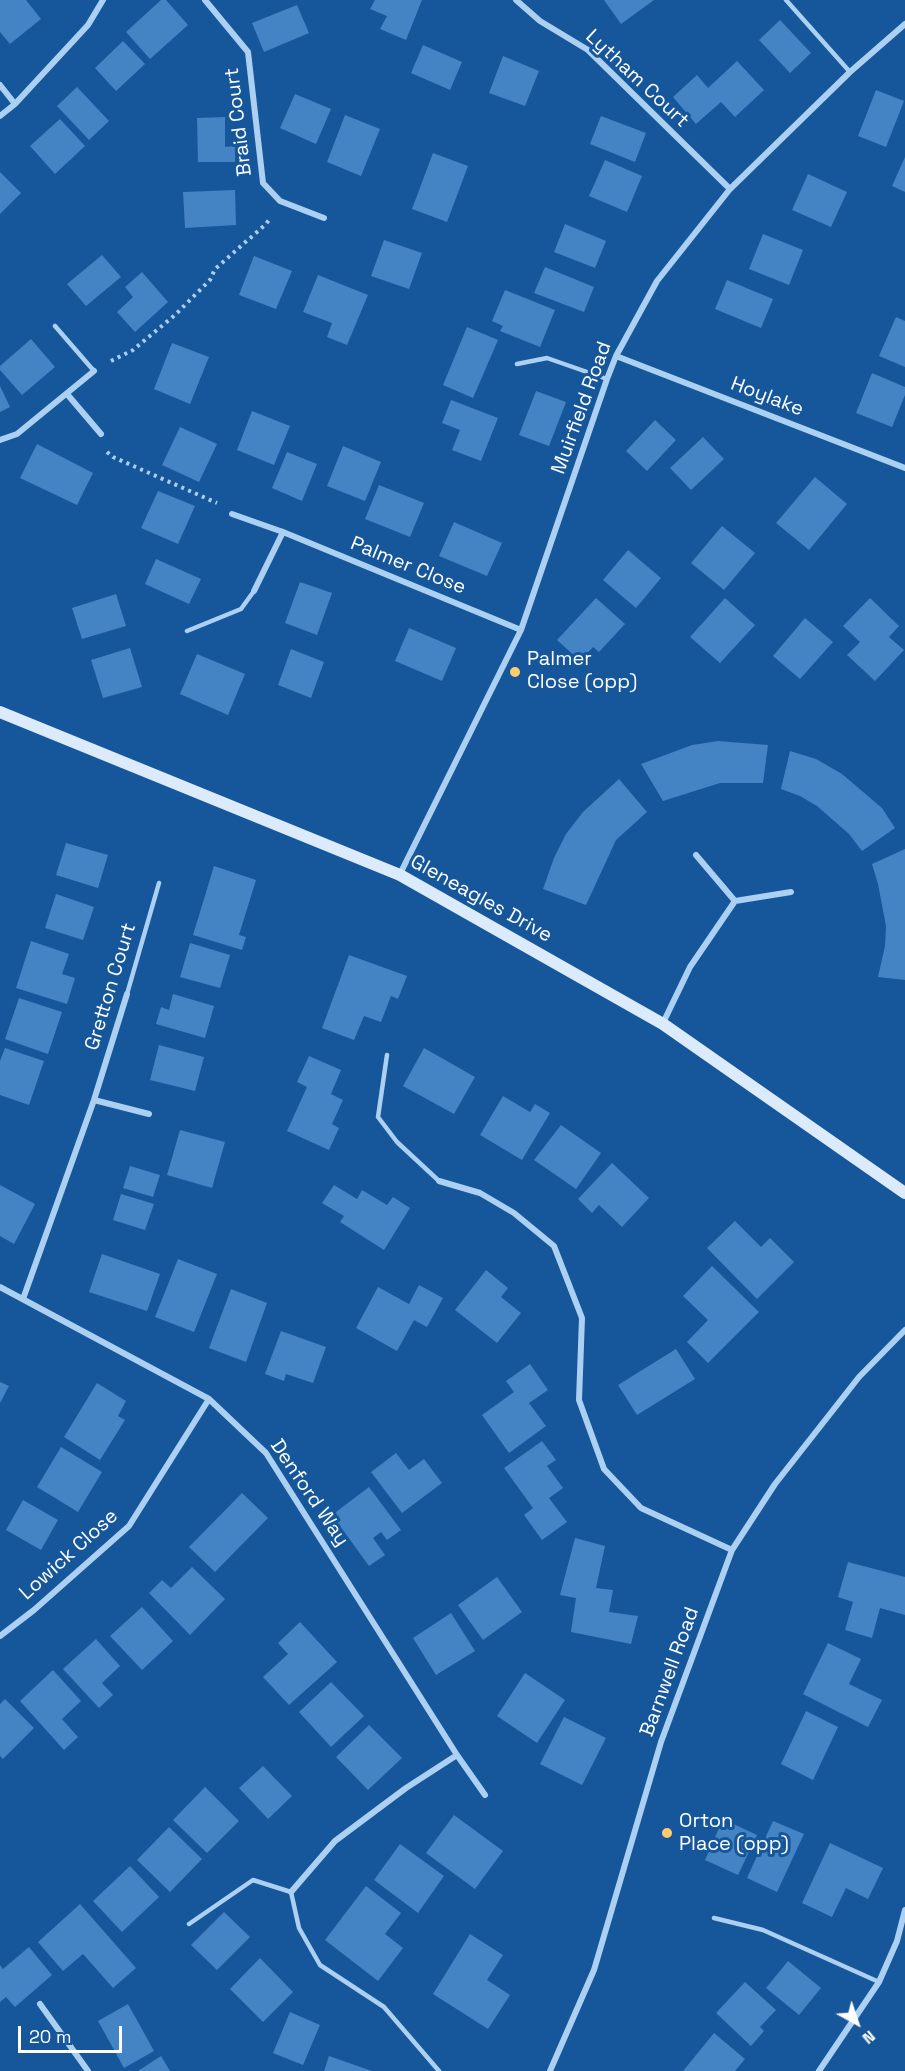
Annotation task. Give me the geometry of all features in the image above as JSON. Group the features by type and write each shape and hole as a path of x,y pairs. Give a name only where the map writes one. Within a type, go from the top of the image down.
{"street":[{"path":"0,116 15,104 87,25 103,0"},
{"name":"Braid Court","path":"205,0 248,52 263,183 280,201"},
{"name":"Lytham Court","path":"516,0 540,21 588,50 730,189"},
{"name":"Muirfield Road","path":"400,875 522,630 607,379 616,356 657,280 730,189 850,72 905,24"},
{"path":"0,86 15,104"},
{"path":"280,201 324,218"},
{"name":"Hoylake","path":"616,356 905,468"},
{"path":"0,440 17,434 94,371"},
{"path":"67,394 101,434"},
{"name":"Palmer Close","path":"232,514 283,532 522,630"},
{"path":"254,591 283,532"},
{"name":"Gleneagles Drive","path":"0,712 400,875 663,1024 905,1193"},
{"path":"696,855 735,902"},
{"path":"663,1024 690,968 735,902 791,892"},
{"name":"Gretton Court","path":"23,1299 94,1100 127,994"},
{"path":"94,1100 149,1114"},
{"path":"439,1181 480,1193 514,1213 554,1246 582,1318 579,1400 604,1469 641,1508 732,1550"},
{"name":"Denford Way","path":"0,1287 209,1399 266,1453 485,1795"},
{"name":"Barnwell Road","path":"550,2071 594,1970 661,1742 732,1550 775,1485 859,1377 905,1330"},
{"name":"Lowick Close","path":"0,1636 34,1610 129,1526 209,1399"},
{"path":"291,1892 335,1841 406,1788 458,1755"},
{"path":"819,2071 879,1982 897,1941 905,1910"},
{"path":"39,2004 88,2071"}],"lane":[{"path":"786,0 850,72"},
{"path":"56,326 94,371"},
{"path":"517,364 547,358 607,379"},
{"path":"187,631 242,609 254,591"},
{"name":"Gretton Court","path":"127,994 159,883"},
{"path":"387,1055 378,1117 397,1142 439,1181"},
{"path":"189,1924 253,1880 291,1892 299,1928 320,1965 384,2007 439,2071"},
{"path":"714,1918 763,1930 879,1982"}],"path":[{"path":"94,371 133,350 175,315 210,280 215,269 266,224 280,201"},
{"path":"101,434 100,446 113,457 217,502 232,514"}],"building":[{"path":"0,0 26,0 41,19 10,44 0,32"},
{"path":"161,0 166,0 188,25 150,59 126,32"},
{"path":"375,0 422,0 406,40 380,29 387,16 370,9"},
{"path":"604,0 654,0 621,24"},
{"path":"297,5 309,33 264,52 252,23"},
{"path":"780,20 811,53 790,73 759,40"},
{"path":"123,41 145,64 116,91 95,68"},
{"path":"423,45 462,62 450,90 411,73"},
{"path":"503,56 539,71 525,106 489,93"},
{"path":"737,61 764,90 735,117 721,102 696,124 673,97 697,75 708,88"},
{"path":"77,87 109,121 89,140 57,106"},
{"path":"876,90 904,101 886,147 858,136"},
{"path":"295,94 331,109 316,144 280,128"},
{"path":"345,115 380,129 361,176 327,162"},
{"path":"601,116 646,133 635,162 590,144"},
{"path":"225,117 225,147 235,146 235,162 198,162 197,118"},
{"path":"60,119 85,146 55,174 30,146"},
{"path":"433,153 468,166 447,222 412,209"},
{"path":"905,157 905,192 892,186"},
{"path":"605,160 642,176 627,212 589,196"},
{"path":"0,172 21,193 0,214"},
{"path":"808,174 847,192 831,227 792,210"},
{"path":"235,190 236,225 185,228 183,192"},
{"path":"565,224 606,241 595,268 554,252"},
{"path":"763,234 803,250 789,285 749,269"},
{"path":"384,240 422,253 409,289 371,276"},
{"path":"102,255 121,277 86,306 67,284"},
{"path":"254,256 292,271 276,309 239,295"},
{"path":"545,267 594,287 584,312 534,293"},
{"path":"142,272 168,302 135,332 117,312 133,297 125,287"},
{"path":"318,275 368,295 347,345 327,337 332,323 303,312"},
{"path":"727,280 773,299 761,328 715,309"},
{"path":"505,290 555,310 540,347 500,331 503,326 492,321"},
{"path":"896,317 905,321 905,367 879,356"},
{"path":"467,327 498,340 473,398 443,385"},
{"path":"31,339 55,367 22,395 0,370 0,366"},
{"path":"172,343 209,357 190,404 154,389"},
{"path":"872,373 905,387 905,395 892,427 856,413"},
{"path":"0,386 10,407 0,412"},
{"path":"536,391 566,402 549,446 519,435"},
{"path":"451,400 498,418 481,461 452,450 460,430 442,423"},
{"path":"252,411 290,426 274,465 237,450"},
{"path":"655,420 676,440 647,471 626,451"},
{"path":"180,427 217,444 199,482 162,465"},
{"path":"703,437 724,459 691,490 670,468"},
{"path":"37,444 93,473 77,505 20,478"},
{"path":"343,446 381,462 365,501 327,486"},
{"path":"287,452 317,464 302,501 272,488"},
{"path":"815,477 847,504 809,550 776,523"},
{"path":"379,485 424,503 410,537 365,519"},
{"path":"158,491 195,506 178,544 141,528"},
{"path":"454,522 502,543 487,576 439,556"},
{"path":"722,526 755,553 724,590 691,563"},
{"path":"628,550 661,578 636,608 603,580"},
{"path":"156,559 201,579 189,604 145,584"},
{"path":"300,582 332,593 317,635 285,623"},
{"path":"116,594 126,626 82,639 72,608"},
{"path":"596,598 625,624 599,652 593,647 580,661 557,640"},
{"path":"725,598 755,625 720,663 690,637"},
{"path":"870,598 899,626 889,637 904,650 875,681 847,655 860,642 843,626"},
{"path":"805,618 833,642 800,679 773,656"},
{"path":"409,628 456,648 442,681 395,661"},
{"path":"130,648 142,687 103,698 91,660"},
{"path":"291,649 324,662 311,698 278,685"},
{"path":"197,654 245,674 228,715 180,694"},
{"path":"718,741 768,745 763,783 720,783 663,801 641,764 692,745"},
{"path":"790,751 816,759 842,774 882,808 895,828 862,851 849,834 817,806 781,789"},
{"path":"619,779 647,812 616,840 586,905 543,889 554,858 566,834 583,812"},
{"path":"66,843 108,855 98,888 56,875"},
{"path":"905,849 905,980 878,977 885,946 886,926 872,864"},
{"path":"214,866 256,880 239,935 246,937 242,950 193,935"},
{"path":"56,894 94,907 83,940 45,928"},
{"path":"31,941 69,954 62,974 75,978 67,1004 16,988"},
{"path":"190,943 230,955 220,988 180,977"},
{"path":"349,955 407,976 398,999 391,996 381,1022 364,1016 354,1040 322,1028"},
{"path":"173,994 214,1006 205,1038 156,1024 161,1007 169,1010"},
{"path":"19,998 62,1012 48,1054 5,1039"},
{"path":"159,1045 204,1057 195,1091 150,1080"},
{"path":"5,1048 44,1061 29,1105 0,1095 0,1061"},
{"path":"424,1048 475,1077 454,1114 403,1086"},
{"path":"309,1056 341,1070 331,1094 343,1100 332,1124 339,1128 329,1150 287,1131 307,1087 297,1082"},
{"path":"503,1096 530,1112 535,1104 550,1113 522,1160 480,1135"},
{"path":"561,1125 601,1153 576,1189 534,1160"},
{"path":"180,1130 225,1142 212,1188 167,1175"},
{"path":"612,1163 649,1198 622,1227 599,1205 592,1213 578,1199"},
{"path":"130,1166 160,1175 153,1197 123,1188"},
{"path":"0,1185 35,1204 14,1244 0,1236"},
{"path":"334,1185 357,1199 362,1190 387,1205 393,1197 410,1208 384,1250 340,1222 344,1216 322,1203"},
{"path":"121,1194 154,1204 145,1230 113,1220"},
{"path":"735,1221 761,1247 770,1238 794,1262 757,1299 707,1248"},
{"path":"102,1254 160,1274 147,1311 89,1292"},
{"path":"178,1259 217,1274 194,1332 155,1317"},
{"path":"712,1266 759,1312 708,1363 687,1342 708,1320 683,1296"},
{"path":"486,1270 508,1288 501,1297 521,1313 497,1343 455,1310"},
{"path":"419,1285 443,1298 427,1327 414,1320 397,1351 356,1328 378,1287 409,1304"},
{"path":"231,1289 267,1303 246,1362 209,1348"},
{"path":"281,1331 326,1347 313,1383 286,1374 284,1381 265,1374"},
{"path":"676,1349 695,1379 637,1415 618,1385"},
{"path":"530,1364 548,1390 529,1403 546,1426 509,1453 482,1415 514,1392 506,1381"},
{"path":"0,1382 9,1386 0,1403"},
{"path":"97,1383 126,1401 118,1416 125,1420 100,1460 64,1437"},
{"path":"542,1441 556,1460 547,1466 563,1488 549,1498 567,1522 542,1540 524,1515 533,1508 504,1468"},
{"path":"61,1447 102,1472 78,1512 37,1487"},
{"path":"396,1453 409,1470 424,1459 442,1483 402,1513 371,1472"},
{"path":"369,1487 401,1530 387,1540 381,1532 373,1538 385,1555 369,1566 332,1515"},
{"path":"242,1493 268,1518 215,1572 189,1547"},
{"path":"23,1500 58,1520 41,1550 6,1530"},
{"path":"575,1538 605,1546 596,1588 613,1590 609,1612 638,1616 631,1644 571,1632 576,1598 560,1595"},
{"path":"848,1562 905,1577 905,1615 880,1608 872,1638 845,1630 853,1602 838,1597"},
{"path":"192,1567 225,1599 190,1635 149,1593 162,1580 171,1588"},
{"path":"497,1577 522,1612 483,1640 458,1605"},
{"path":"142,1607 173,1641 142,1670 110,1636"},
{"path":"451,1613 475,1651 436,1675 413,1638"},
{"path":"300,1622 337,1662 289,1705 263,1677 288,1654 278,1643"},
{"path":"96,1639 120,1666 102,1683 113,1695 99,1708 63,1669"},
{"path":"828,1643 861,1659 849,1684 882,1700 868,1727 803,1694"},
{"path":"53,1670 81,1701 62,1719 78,1737 64,1750 20,1701"},
{"path":"525,1673 565,1700 537,1743 497,1716"},
{"path":"331,1682 364,1716 331,1747 299,1712"},
{"path":"5,1699 34,1728 3,1759 0,1756 0,1704"},
{"path":"806,1711 838,1727 813,1780 781,1764"},
{"path":"564,1717 606,1738 582,1785 540,1764"},
{"path":"369,1725 402,1758 368,1790 336,1757"},
{"path":"263,1766 292,1796 268,1819 239,1788"},
{"path":"205,1787 239,1821 207,1853 173,1820"},
{"path":"454,1815 503,1851 475,1889 426,1853"},
{"path":"723,1819 757,1835 738,1875 705,1860"},
{"path":"773,1821 804,1834 777,1892 747,1878"},
{"path":"169,1827 202,1859 170,1892 137,1860"},
{"path":"830,1843 883,1868 868,1899 846,1888 832,1917 802,1903"},
{"path":"400,1844 444,1876 418,1913 374,1880"},
{"path":"130,1866 159,1897 122,1932 93,1901"},
{"path":"366,1886 401,1913 385,1934 403,1948 378,1981 325,1940"},
{"path":"80,1904 136,1968 113,1988 83,1954 63,1971 38,1942"},
{"path":"224,1912 250,1937 217,1970 191,1945"},
{"path":"470,1934 503,1955 487,1980 510,1995 488,2029 433,1994"},
{"path":"29,1947 52,1975 15,2007 6,1997 0,2002 0,1965 3,1969"},
{"path":"260,1958 293,1992 263,2022 230,1989"},
{"path":"788,1961 821,1988 799,2015 766,1988"},
{"path":"745,1982 776,2010 760,2027 764,2031 751,2046 716,2013"},
{"path":"128,2004 154,2051 124,2068 98,2021"},
{"path":"290,2012 320,2025 303,2065 273,2053"},
{"path":"714,2033 745,2059 735,2071 683,2071"},
{"path":"161,2056 170,2071 138,2071"},
{"path":"329,2056 372,2071 324,2071"}],"place":[{"name":"Palmer Close (opp)","path":"515,672"},
{"name":"Orton Place (opp)","path":"667,1833"}]}
